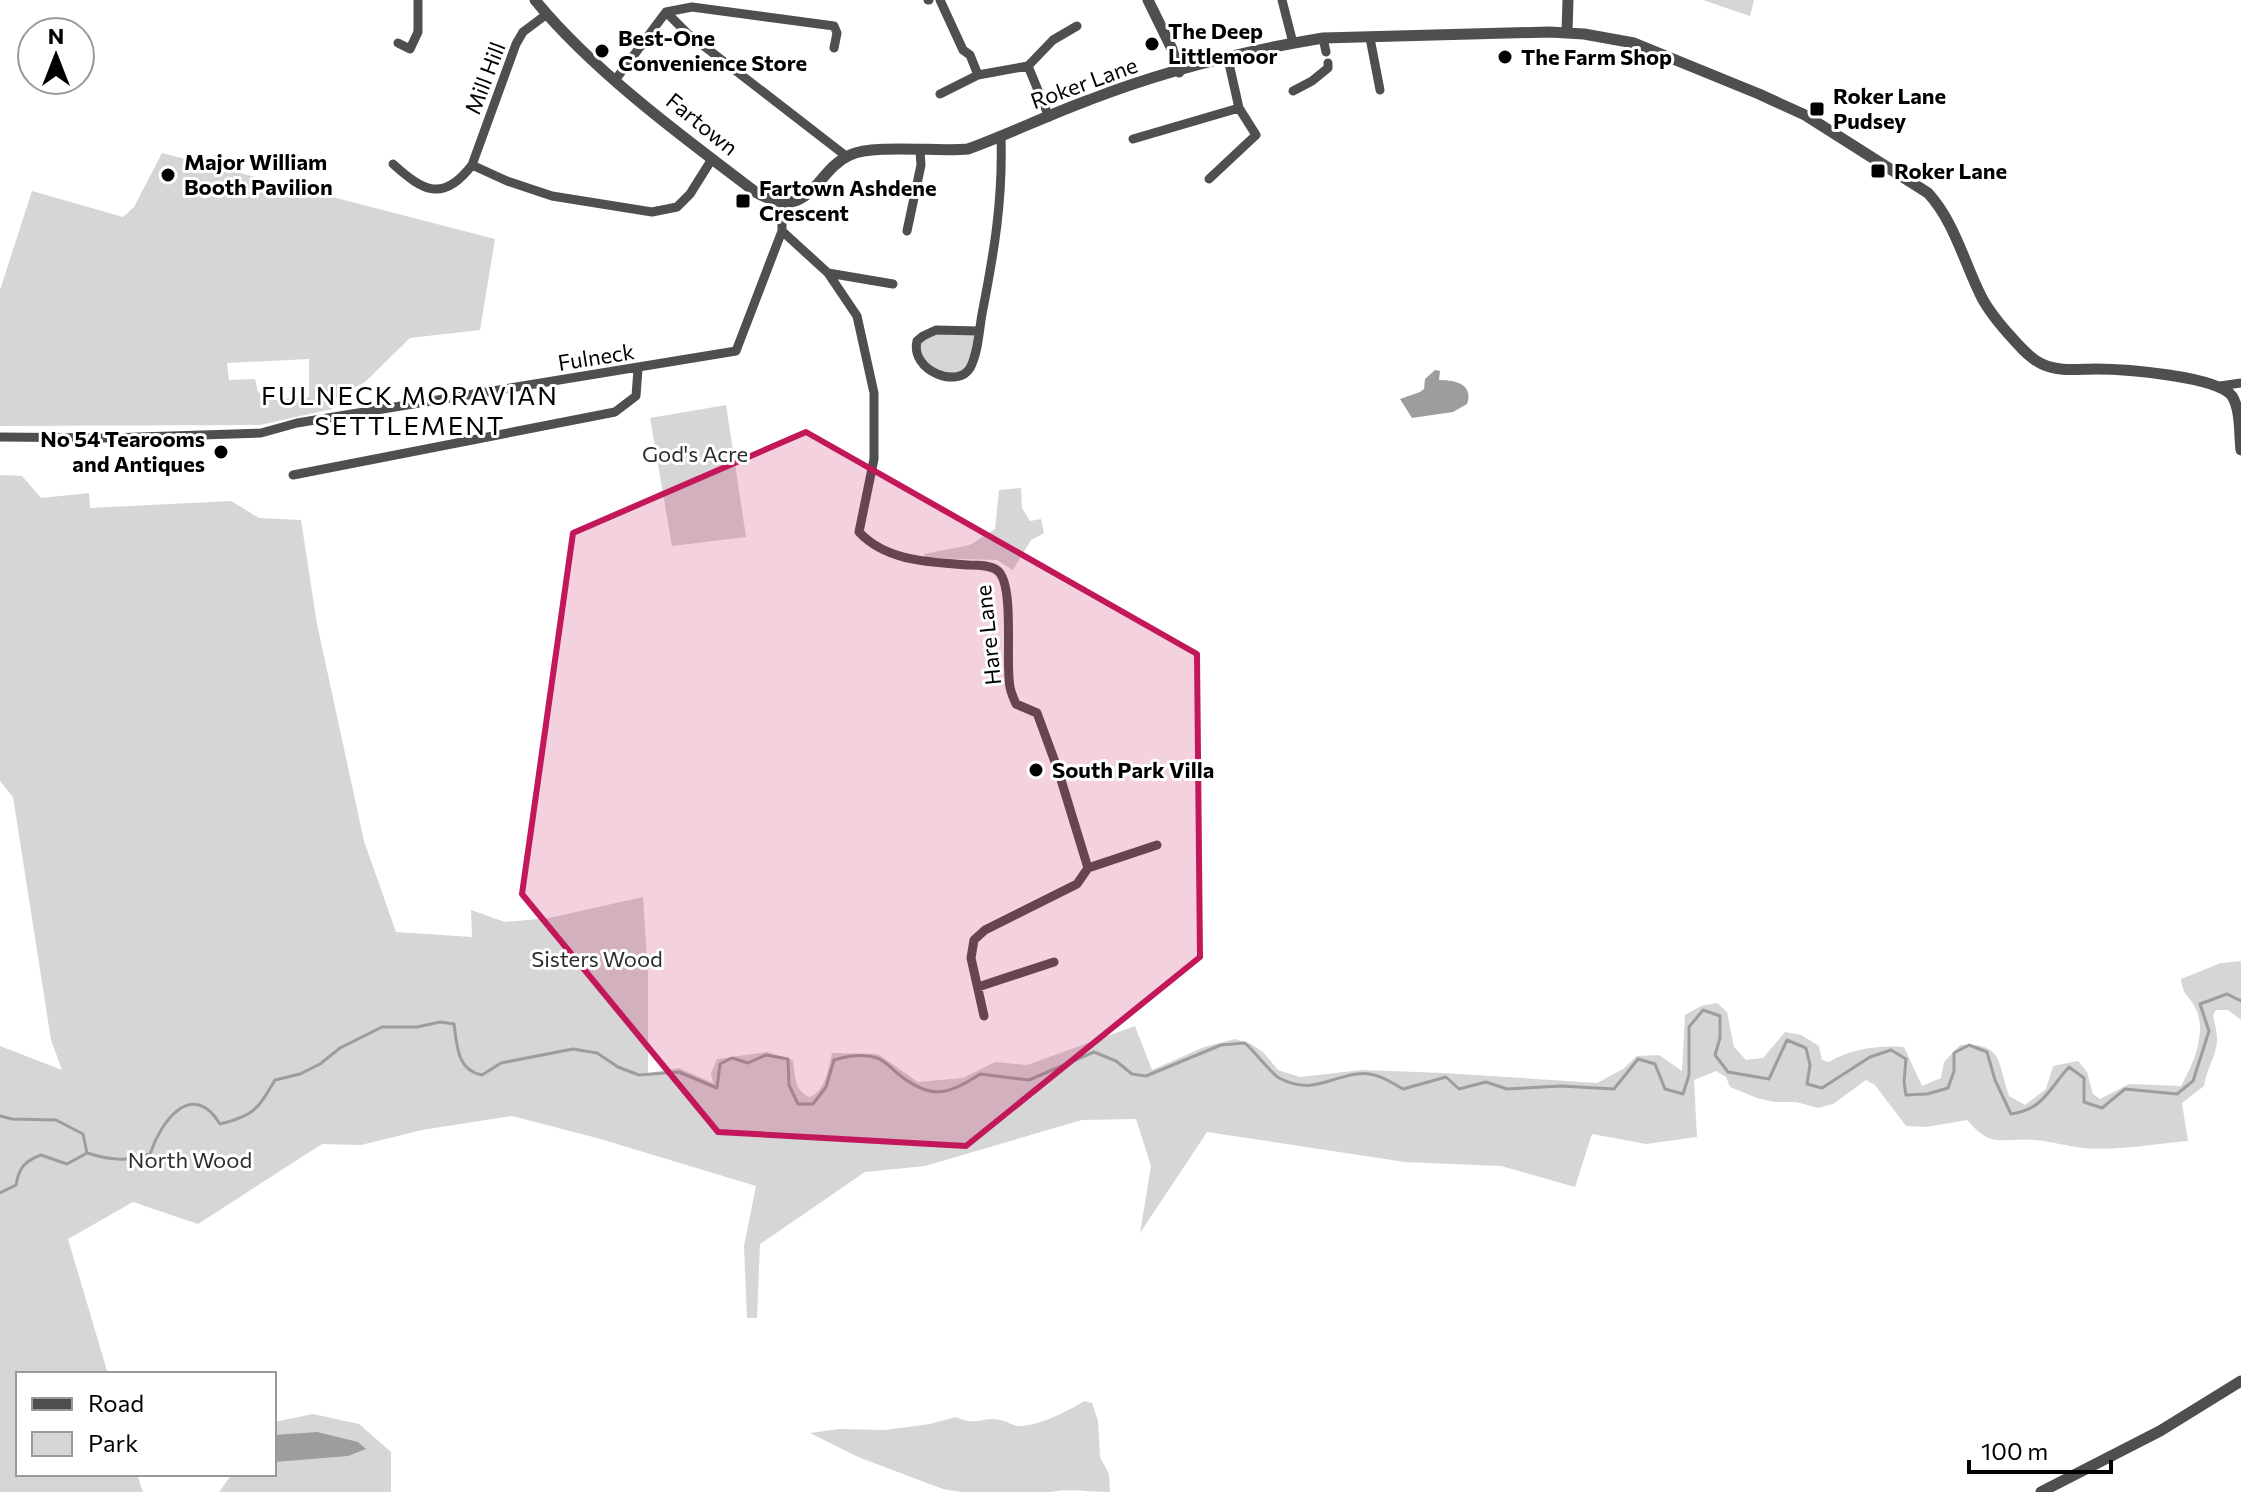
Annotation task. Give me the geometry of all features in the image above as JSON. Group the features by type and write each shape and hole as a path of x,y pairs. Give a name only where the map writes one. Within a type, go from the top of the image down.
{"street":[{"path":"398,43 410,49 418,32 418,0"},
{"name":"Fartown","path":"535,0 616,79 712,159 757,193 782,203"},
{"path":"616,79 666,12 666,0"},
{"path":"940,0 978,75"},
{"path":"1148,0 1172,49 1179,72"},
{"path":"1282,0 1293,43"},
{"path":"1567,32 1568,0"},
{"path":"666,12 692,7 834,26 837,33 834,48"},
{"path":"666,12 687,33 846,156 812,190 798,200 782,203"},
{"name":"Mill Hill","path":"472,165 516,44 523,32 547,14"},
{"path":"940,94 978,75 1028,66 1053,40 1077,26"},
{"name":"Roker Lane","path":"846,156 863,150 968,149 1115,91 1228,59 1323,38 1567,32 1634,43 1805,115 1928,193 1942,212 1982,299 2027,354 2042,364 2059,369 2099,369 2179,377 2220,386"},
{"path":"1323,38 1326,52"},
{"path":"1370,38 1380,90"},
{"path":"1209,179 1256,135 1239,108 1228,59"},
{"path":"1293,91 1312,81 1328,68 1328,63"},
{"path":"1028,66 1049,117"},
{"path":"1133,139 1239,108"},
{"path":"979,331 929,332 917,341 918,361 929,371 941,375 963,376 972,366 979,331 1000,216 1001,137"},
{"path":"907,231 921,165 920,151"},
{"path":"393,164 405,169 426,189 445,189 463,178 472,165 552,196 652,212 677,207 690,194 712,159"},
{"name":"Fulneck","path":"0,437 108,438 261,433 297,423 736,351 782,231 782,203"},
{"name":"Hare Lane","path":"782,231 828,273 857,316 874,393 874,459 859,532 869,542 897,556 987,566 1000,572 1007,595 1010,689 1016,704 1037,713 1088,868"},
{"path":"828,273 893,284"},
{"path":"293,475 615,412 636,396 638,369"},
{"path":"2220,386 2241,383"},
{"path":"2220,386 2235,402 2241,450"},
{"path":"984,1016 971,958 974,940 985,930 1077,884 1088,868 1157,845"},
{"path":"978,987 1054,962"},
{"path":"2041,1492 2160,1431 2241,1381"}],"highlighted area":[{"path":"806,432 1197,654 1200,957 966,1146 718,1132 522,894 573,533"}],"green space":[{"path":"1703,0 1754,0 1750,16"},
{"path":"162,153 495,239 480,330 410,338 365,382 336,398 332,409 260,425 0,426 0,290 32,191 123,217 134,207","holes":["309,359 309,397 272,400 258,392 255,379 229,380 227,363"]},
{"path":"979,331 963,376 929,371 916,348 923,336"},
{"name":"God's Acre","path":"726,405 746,537 672,546 650,418"},
{"path":"0,475 22,476 41,498 89,493 90,508 231,501 259,518 301,520 317,624 364,841 396,932 472,937 471,910 505,922 549,918 643,897 648,974 648,1073 679,1068 713,1083 711,1073 717,1059 767,1052 793,1060 798,1087 810,1097 823,1084 832,1053 878,1054 918,1082 963,1078 995,1062 1027,1065 1135,1026 1152,1070 1204,1047 1235,1039 1263,1052 1278,1070 1300,1077 1362,1070 1597,1083 1623,1069 1637,1056 1659,1055 1682,1071 1685,1015 1701,1006 1717,1003 1727,1012 1734,1047 1746,1060 1763,1058 1785,1032 1801,1035 1819,1046 1822,1060 1829,1062 1865,1049 1904,1047 1922,1086 1941,1078 1944,1062 1960,1045 1974,1045 1984,1047 1996,1056 2009,1096 2025,1105 2046,1089 2053,1066 2078,1061 2087,1072 2093,1094 2100,1099 2129,1084 2181,1086 2194,1058 2200,1027 2199,1017 2184,992 2181,979 2221,963 2241,961 2241,1020 2228,1010 2216,1010 2213,1015 2217,1044 2204,1086 2182,1103 2188,1141 2096,1149 2046,1141 1991,1139 1967,1120 1926,1127 1906,1126 1875,1085 1866,1080 1833,1104 1818,1108 1757,1098 1730,1087 1726,1077 1716,1071 1694,1080 1697,1137 1646,1144 1592,1134 1575,1187 1501,1166 1405,1162 1207,1132 1140,1233 1151,1166 1136,1119 1082,1120 925,1166 865,1172 760,1244 757,1318 747,1318 744,1246 756,1186 512,1116 422,1130 361,1145 322,1144 198,1224 133,1202 68,1239 107,1372 16,1372 16,1476 138,1476 143,1492 0,1492 0,1046 62,1070 51,1040 13,797 0,781"},
{"path":"1021,488 1022,508 1030,521 1041,519 1044,533 1031,540 1013,570 997,560 926,558 924,554 970,545 995,529 999,490"},
{"path":"1084,1401 1092,1403 1098,1421 1100,1457 1109,1474 1110,1492 961,1492 943,1489 858,1457 810,1433 839,1429 885,1430 956,1417 969,1421 994,1419 1025,1426 1052,1418"},
{"path":"313,1414 359,1424 391,1452 391,1492 219,1492 231,1476 276,1476 276,1422"}],"shaded area":[{"path":"1435,370 1440,371 1439,380 1462,384 1468,392 1467,404 1453,412 1412,418 1400,399 1424,389 1425,379"},
{"path":"317,1432 358,1442 366,1449 348,1456 276,1462 276,1435"}],"waterway":[{"path":"87,1153 118,1159 150,1154 170,1118 188,1105 199,1105 220,1124 231,1121 254,1110 275,1080 300,1074 320,1064 340,1048 382,1027 417,1027 440,1022 454,1024 463,1062 482,1075 501,1063 573,1049 597,1053 618,1067 639,1075 679,1072 717,1088 720,1064 732,1058 748,1063 766,1055 788,1059 789,1085 798,1104 813,1104 826,1087 834,1060 850,1056 880,1059 908,1081 928,1091 938,1092 957,1087 980,1074 1029,1080 1094,1052 1116,1061 1132,1074 1146,1076 1221,1045 1245,1043 1279,1078 1301,1085 1319,1084 1363,1073 1382,1077 1403,1089 1446,1077 1459,1089 1486,1082 1507,1089 1561,1086 1614,1089 1638,1059 1655,1064 1665,1089 1683,1094 1689,1075 1689,1027 1703,1010 1720,1016 1720,1038 1715,1055 1728,1072 1769,1079 1787,1040 1806,1048 1810,1065 1807,1084 1822,1088 1870,1057 1891,1050 1906,1059 1906,1095 1927,1094 1948,1088 1954,1071 1954,1053 1969,1045 1987,1052 1995,1080 2011,1114 2038,1103 2069,1067 2084,1078 2084,1102 2102,1108 2125,1089 2177,1094 2193,1081 2209,1031 2200,1004 2227,994 2241,1001"},
{"path":"0,1116 56,1120 83,1134 87,1153"},
{"path":"0,1193 16,1185 21,1169 35,1157 41,1155 67,1164 87,1153"}],"place":[{"name":"The Deep Littlemoor","path":"1152,44"},
{"name":"Best-One Convenience Store","path":"602,51"},
{"name":"The Farm Shop","path":"1505,57"},
{"name":"Roker Lane Pudsey","path":"1817,109"},
{"name":"Roker Lane","path":"1878,171"},
{"name":"Major William Booth Pavilion","path":"168,175"},
{"name":"Fartown Ashdene Crescent","path":"743,201"},
{"name":"No 54 Tearooms and Antiques","path":"221,452"},
{"name":"South Park Villa","path":"1036,770"}],"district":[{"name":"FULNECK MORAVIAN SETTLEMENT","path":"410,411"}],"park label":[{"name":"Sisters Wood","path":"597,959"},
{"name":"North Wood","path":"190,1160"}]}
